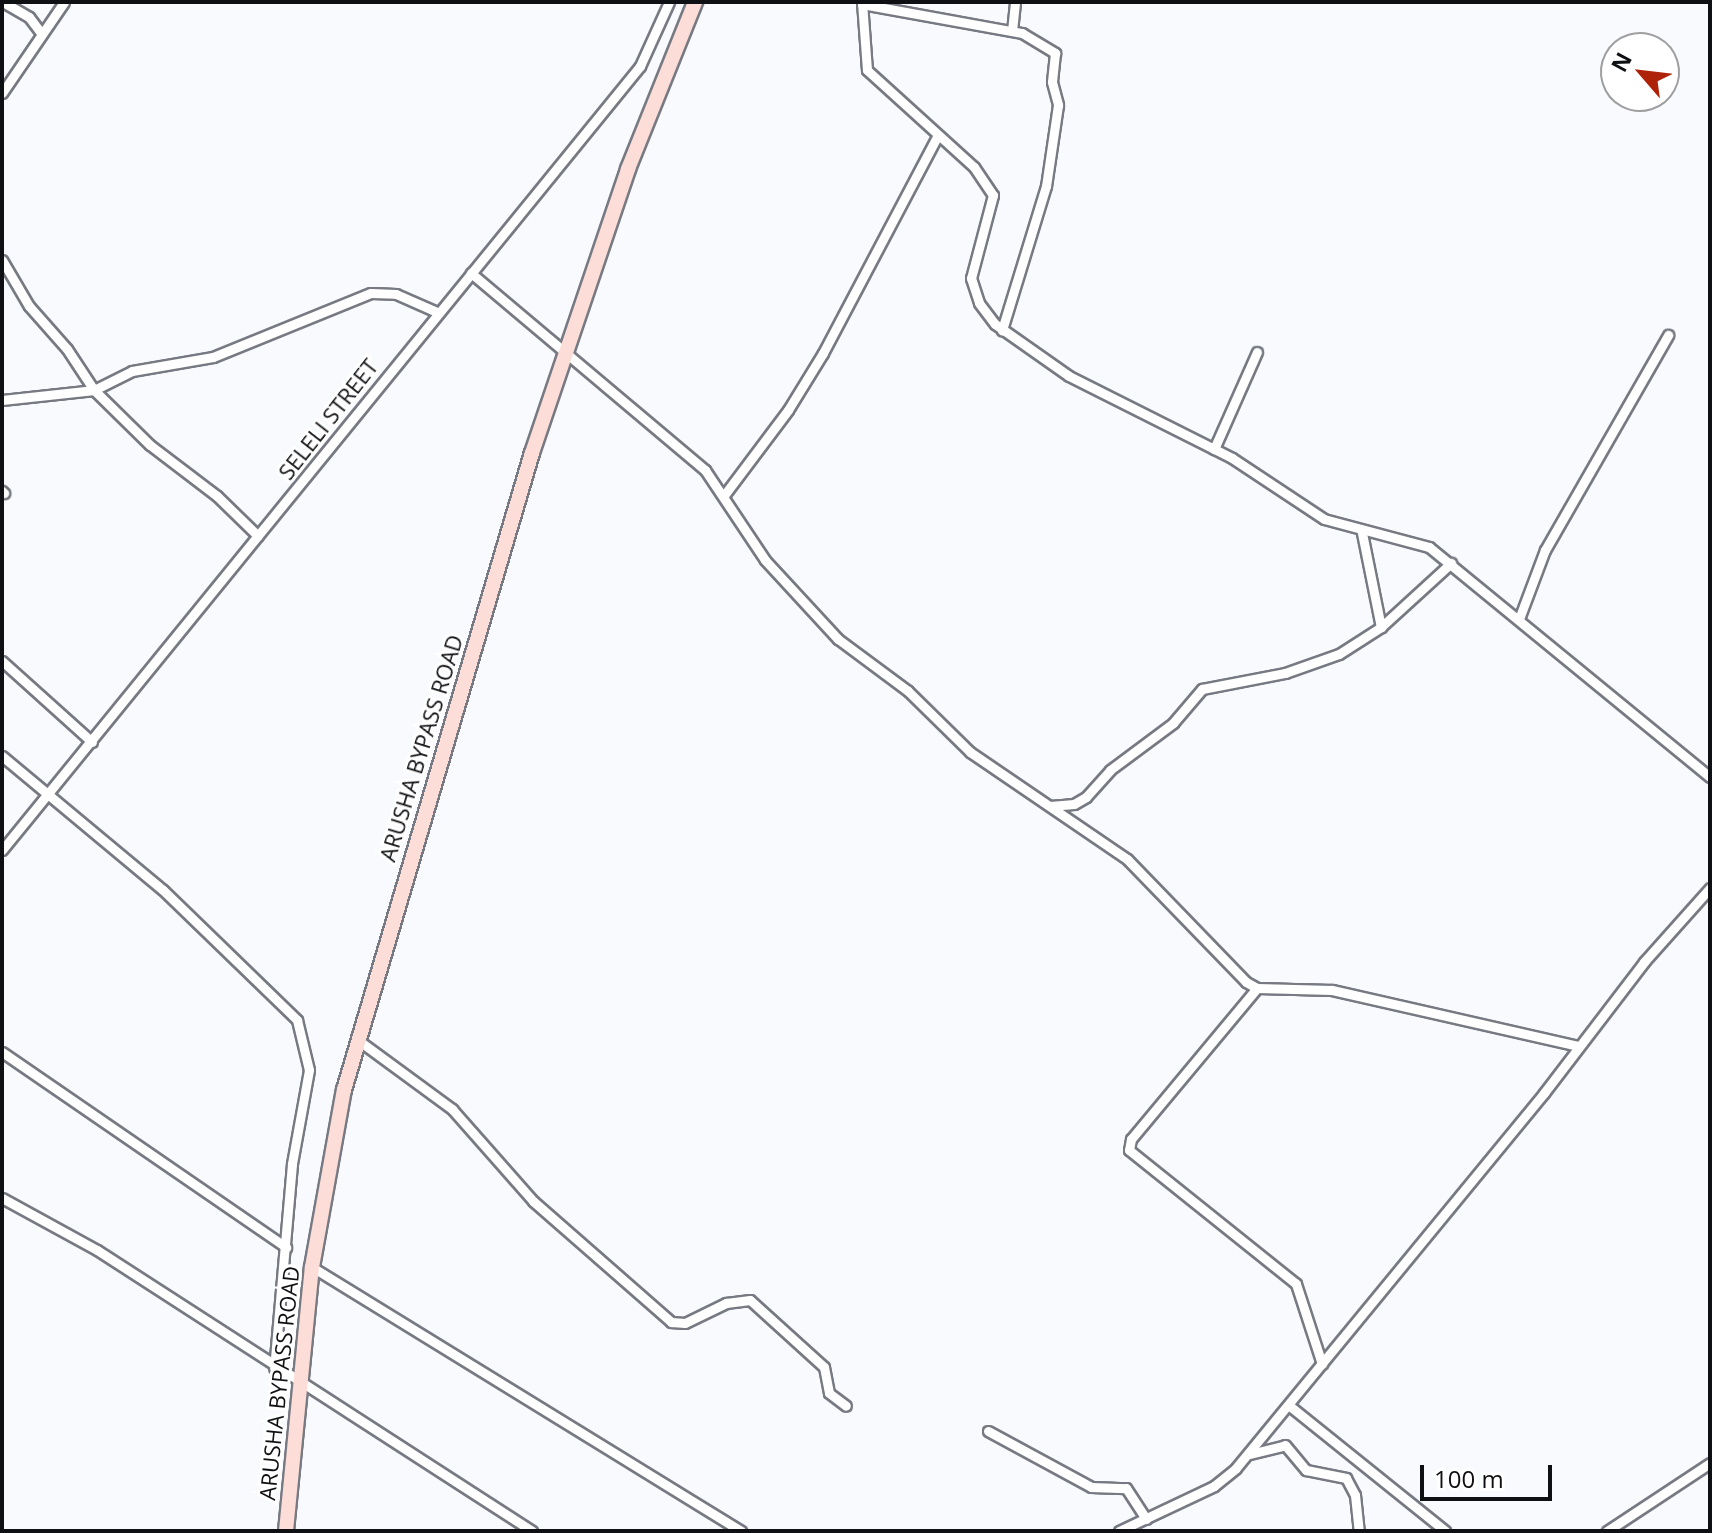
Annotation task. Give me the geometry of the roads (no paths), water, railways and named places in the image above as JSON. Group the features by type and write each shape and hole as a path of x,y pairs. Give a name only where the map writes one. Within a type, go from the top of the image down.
{"main road":[{"name":"ARUSHA BYPASS ROAD","path":"286,1531 298,1383 332,1137 358,1040 565,355 628,169 695,2"}],"street":[{"path":"3,2 26,14 42,34"},
{"path":"2,93 64,2"},
{"name":"SELELI STREET","path":"2,850 92,742 201,600 258,536 640,66 669,2"},
{"path":"1012,31 1015,2"},
{"path":"1002,330 1038,220 1058,105 1052,48 1012,31 862,3 865,67 974,167 993,195 971,281 979,303 1002,330 1069,376 1214,449 1309,511 1362,533 1406,537 1451,563 1710,777"},
{"path":"725,494 788,410 823,353 938,135"},
{"path":"2,260 29,306 70,352 94,390 150,445 217,496 258,536"},
{"path":"471,273 705,470 725,494 765,560 838,639 908,691 970,752 1127,859 1257,988 1332,990 1578,1046"},
{"path":"2,400 94,390 132,371 213,357 371,293 396,294 437,312"},
{"path":"1519,619 1545,550 1668,335"},
{"path":"1214,449 1257,352"},
{"path":"1362,533 1381,627"},
{"path":"1050,806 1086,797 1110,770 1173,723 1202,689 1313,664 1381,627 1451,563"},
{"path":"2,661 92,742"},
{"path":"2,756 229,950 297,1020 309,1070 292,1164 274,1368"},
{"path":"1123,1530 1214,1486 1249,1454 1291,1407 1322,1364 1578,1046 1710,888"},
{"path":"1257,988 1131,1139 1129,1150 1296,1284 1322,1364"},
{"path":"358,1040 442,1099 533,1201 671,1322 685,1323 726,1303 750,1300 824,1367 829,1393 846,1406"},
{"path":"2,1052 286,1247"},
{"path":"2,1198 97,1250 274,1368 532,1531"},
{"path":"312,1267 741,1531"},
{"path":"1291,1407 1445,1531"},
{"path":"988,1431 1091,1487 1126,1488 1146,1519"},
{"path":"1249,1454 1285,1445 1306,1470 1346,1478 1355,1495 1359,1531"},
{"path":"1607,1531 1710,1463"}]}
